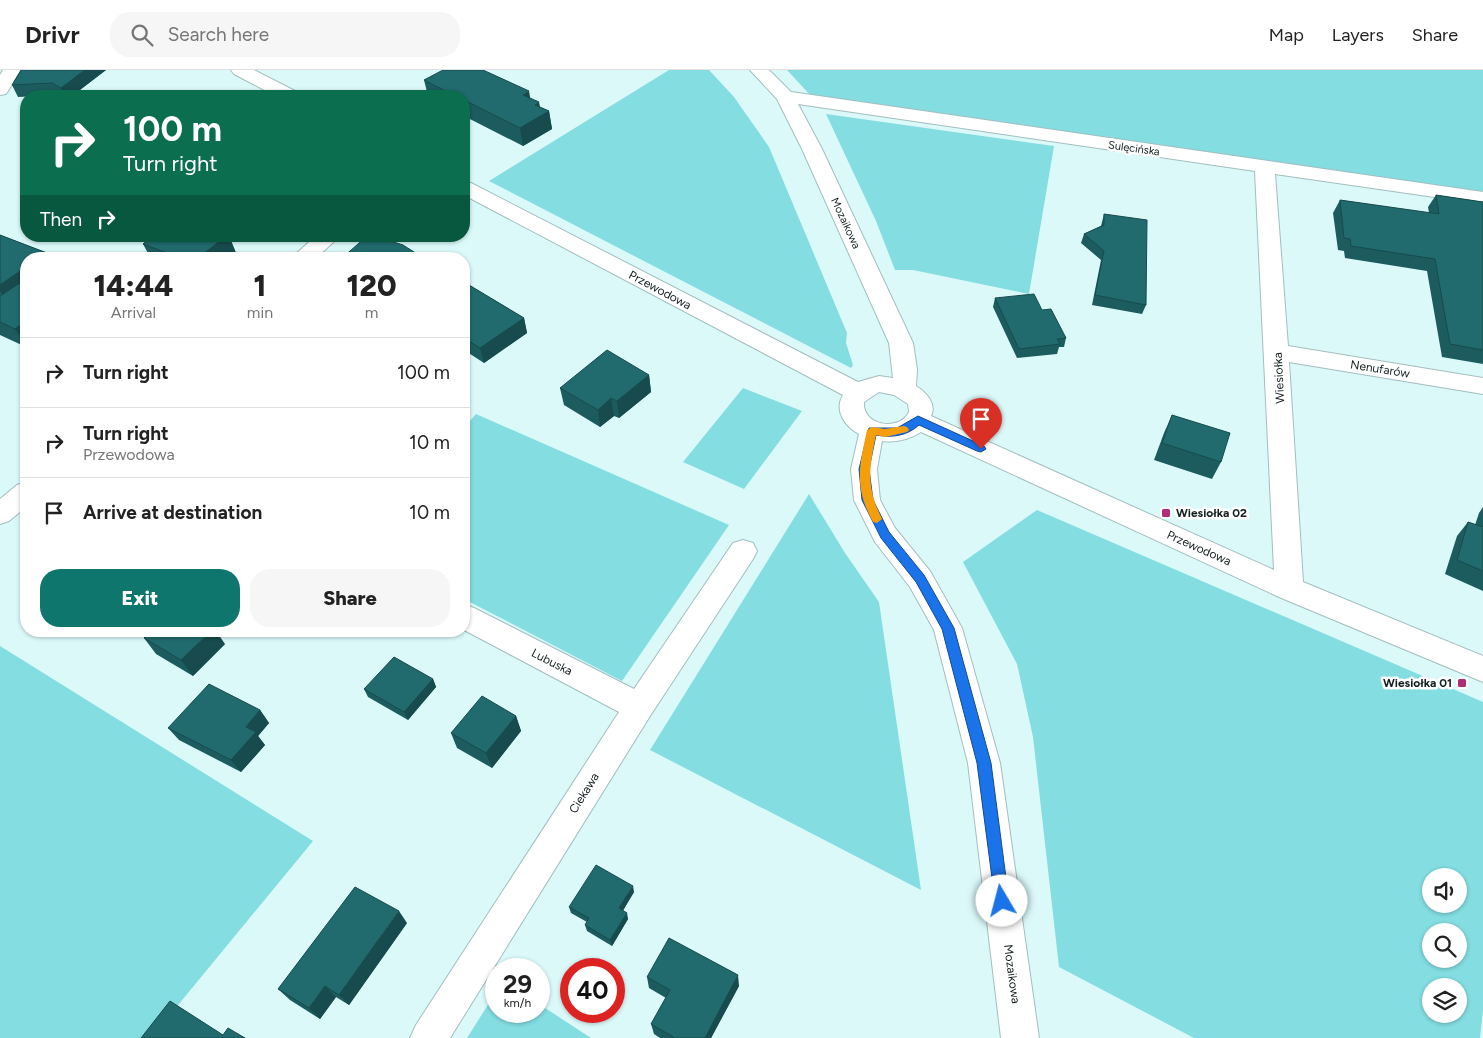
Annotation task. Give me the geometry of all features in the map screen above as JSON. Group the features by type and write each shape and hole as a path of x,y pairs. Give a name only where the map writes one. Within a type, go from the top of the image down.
{"street":[{"path":"0,90 12,70"},
{"path":"240,70 278,90"},
{"name":"Mozaikowa","path":"759,70 786,97 901,343 905,369 904,389"},
{"name":"Sulęcińska","path":"786,97 1483,198"},
{"name":"Wiesiołka","path":"1265,167 1290,589"},
{"name":"Przewodowa","path":"470,190 857,392"},
{"path":"310,252 322,242"},
{"name":"Nenufarów","path":"1277,352 1483,386"},
{"path":"892,384 904,389 914,395 919,403 920,412 918,420 910,427 898,432 885,433 872,430 860,424 852,414 851,403 857,392 867,386 892,384"},
{"name":"Przewodowa","path":"918,420 1290,589 1483,669"},
{"name":"Mozaikowa","path":"872,430 864,469 867,500 884,535 920,579 948,628 984,763 1020,1038"},
{"path":"0,514 20,497"},
{"name":"Ciekawa","path":"428,1038 743,550"},
{"name":"Lubuska","path":"470,619 640,707"}],"shaded area":[{"path":"669,70 709,70 734,97 769,147 847,333 846,343 853,365 851,368 489,181"},
{"path":"787,70 1483,70 1483,192 812,97"},
{"path":"826,114 1054,146 1029,294 913,270 895,270 876,221"},
{"path":"743,388 802,411 744,489 683,462"},
{"path":"476,414 729,525 622,681 470,602 470,421"},
{"path":"809,494 845,553 879,602 921,890 650,750"},
{"path":"1037,510 1483,702 1483,1010 1480,1038 1194,1038 1059,967 1033,737 1017,664 963,562"},
{"path":"0,646 313,841 151,1038 0,1038"},
{"path":"485,1009 485,1023 550,1023 550,1011 560,1018 560,1023 568,1023 591,1038 467,1038"}],"building":[{"path":"21,70 85,70 61,88 52,83 12,85"},
{"path":"443,70 483,70 529,91 523,95 539,102 535,105 549,111 520,128 470,103 470,90 443,90 424,80"},
{"path":"1436,195 1483,202 1483,350 1450,344 1435,259 1351,246 1350,239 1344,238 1340,200 1439,214"},
{"path":"1104,214 1147,220 1146,305 1095,295 1104,251 1084,234 1104,225"},
{"path":"0,235 44,252 20,252 20,271 0,285"},
{"path":"146,242 218,242 206,252 164,252 143,244"},
{"path":"360,242 394,242 414,252 349,252"},
{"path":"20,283 20,325 15,329 0,322 0,296"},
{"path":"470,286 524,318 480,348 470,342"},
{"path":"1034,294 1042,310 1051,309 1066,338 1057,339 1060,344 1019,349 995,298"},
{"path":"607,350 649,375 617,401 611,398 598,410 560,388"},
{"path":"1172,415 1230,433 1221,462 1162,443"},
{"path":"1468,522 1483,527 1483,571 1457,560"},
{"path":"145,637 205,637 181,660"},
{"path":"394,657 433,679 404,712 364,689"},
{"path":"209,684 260,710 246,727 256,732 231,760 168,728"},
{"path":"482,696 516,716 486,753 451,733"},
{"path":"596,865 633,886 619,908 627,913 610,940 585,925 589,918 569,907"},
{"path":"355,887 399,911 339,995 325,986 309,1008 278,989"},
{"path":"669,938 738,975 705,1038 675,1038 651,1024 670,990 647,977"},
{"path":"170,1001 223,1035 228,1028 245,1038 141,1038"}],"slow traffic":[{"path":"877,519 867,500 864,469 872,430 885,433 904,430"}],"place":[{"name":"Wiesiołka 02","path":"1166,513"},
{"name":"Wiesiołka 01","path":"1462,683"}],"route":[{"path":"981,449 918,420 910,427 898,432 885,433 872,430 864,469 867,500 884,535 920,579 948,628 984,763 1002,901"}]}
